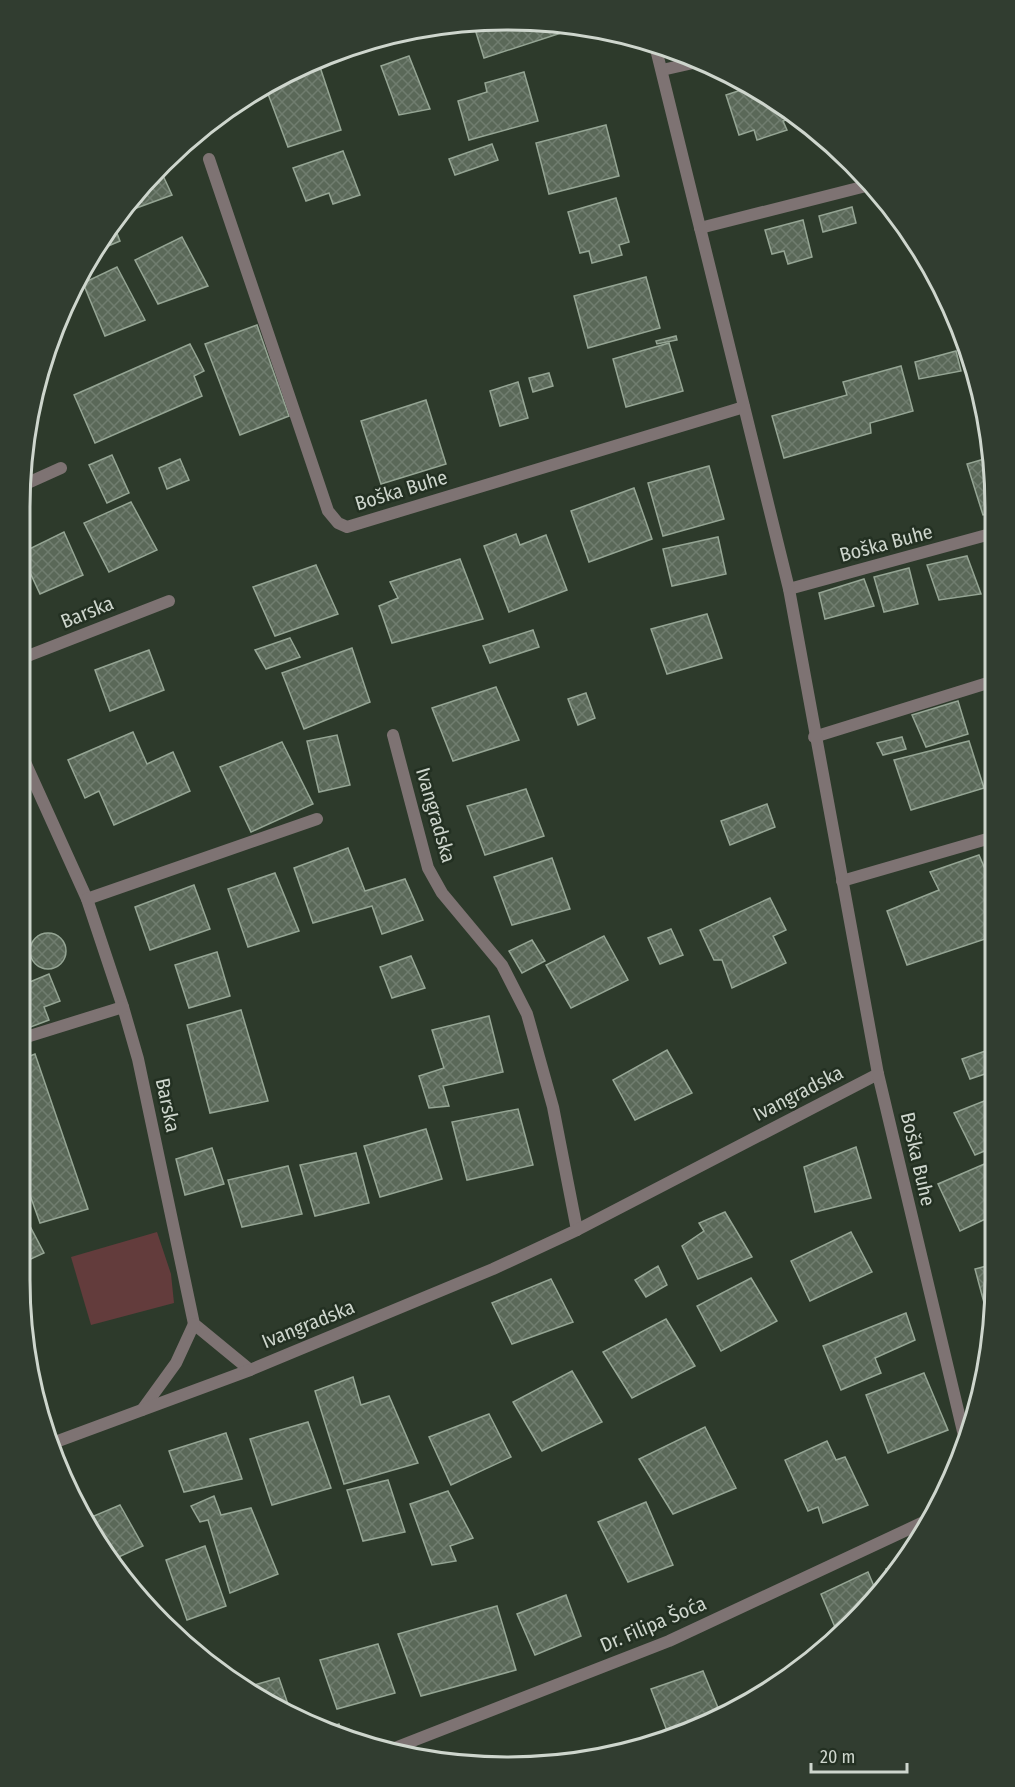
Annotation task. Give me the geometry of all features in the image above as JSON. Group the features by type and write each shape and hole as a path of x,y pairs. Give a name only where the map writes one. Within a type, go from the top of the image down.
{"street":[{"name":"Boška Buhe","path":"658,54 789,589 814,737 878,1074 962,1427"},
{"path":"662,70 686,65"},
{"name":"Boška Buhe","path":"208,159 328,511 338,524 347,527 744,407"},
{"path":"700,228 861,187"},
{"path":"31,482 61,468"},
{"name":"Boška Buhe","path":"789,589 985,535"},
{"name":"Barska","path":"30,655 169,601"},
{"path":"814,737 985,684"},
{"name":"Ivangradska","path":"393,735 428,868 442,893 502,965 527,1014 554,1107 577,1230"},
{"name":"Barska","path":"30,773 87,899 123,1007 138,1059 194,1324"},
{"path":"87,899 317,819"},
{"path":"842,881 985,840"},
{"path":"30,1037 123,1007"},
{"name":"Ivangradska","path":"58,1441 250,1370 493,1269 577,1230 878,1074"},
{"path":"142,1410 176,1363 194,1324 250,1370"},
{"name":"Dr. Filipa Šoća","path":"402,1745 669,1641 917,1525"}],"shaded area":[{"path":"157,1232 171,1274 174,1303 91,1325 71,1257"}],"building":[{"path":"508,30 561,33 484,58 476,31"},
{"path":"409,56 430,109 399,115 381,66"},
{"path":"320,68 341,130 288,147 268,94"},
{"path":"524,72 538,121 469,140 458,101 487,92 485,83"},
{"path":"740,90 746,94 786,120 783,121 787,130 757,140 754,130 739,135 726,95"},
{"path":"606,125 619,176 549,194 536,143"},
{"path":"492,144 498,160 455,175 449,159"},
{"path":"343,151 360,195 333,204 329,193 306,201 293,168"},
{"path":"164,177 172,195 136,208"},
{"path":"616,198 629,242 619,245 622,255 592,263 589,251 580,253 568,212"},
{"path":"852,207 856,223 823,232 819,216"},
{"path":"803,220 812,257 788,264 784,251 772,254 765,230"},
{"path":"117,233 120,241 107,246"},
{"path":"182,237 208,286 158,304 135,260"},
{"path":"117,267 145,320 105,336 84,286 87,281"},
{"path":"646,277 660,328 588,348 574,296"},
{"path":"257,325 289,416 240,435 205,344"},
{"path":"676,336 677,340 657,344 656,341"},
{"path":"669,343 683,391 626,407 613,359"},
{"path":"190,344 204,371 194,376 202,396 95,443 74,395"},
{"path":"956,351 961,371 919,379 915,362"},
{"path":"901,366 913,411 870,423 871,433 784,458 772,416 847,395 843,382"},
{"path":"549,373 553,386 533,392 529,378"},
{"path":"518,382 528,418 500,426 490,391"},
{"path":"426,400 446,464 381,484 361,421"},
{"path":"112,455 129,493 107,503 89,465"},
{"path":"180,459 189,480 167,489 159,468"},
{"path":"982,460 985,515 983,515 967,464"},
{"path":"709,466 724,519 663,536 648,483"},
{"path":"634,488 652,539 589,562 571,511"},
{"path":"131,502 157,550 109,572 84,523"},
{"path":"64,532 83,575 40,594 30,572 30,549"},
{"path":"516,534 520,545 546,535 567,590 509,612 484,546"},
{"path":"718,537 726,574 672,586 663,549"},
{"path":"967,556 981,594 939,600 927,565"},
{"path":"460,559 483,619 392,643 379,606 398,598 390,582"},
{"path":"316,565 338,614 275,636 253,587"},
{"path":"909,568 918,604 884,612 874,577"},
{"path":"864,579 874,606 825,619 819,593"},
{"path":"707,614 722,658 667,674 651,629"},
{"path":"533,630 539,647 490,663 483,646"},
{"path":"290,638 300,657 266,669 255,650"},
{"path":"352,648 370,702 304,729 282,673"},
{"path":"149,650 164,690 110,711 95,670"},
{"path":"496,687 519,740 453,761 432,708"},
{"path":"586,693 595,718 578,725 568,699"},
{"path":"958,701 968,734 926,747 912,715"},
{"path":"133,732 147,764 173,752 190,791 114,825 99,791 85,798 68,760"},
{"path":"337,735 350,785 319,792 307,741"},
{"path":"902,737 906,749 883,755 877,743"},
{"path":"969,741 984,788 911,810 894,760"},
{"path":"282,742 313,804 251,832 220,767"},
{"path":"526,789 544,836 485,855 467,806"},
{"path":"767,804 775,827 730,845 721,821"},
{"path":"348,848 365,891 405,879 423,920 382,934 372,906 313,923 294,868"},
{"path":"979,855 985,869 985,939 907,965 887,911 939,890 930,872"},
{"path":"552,858 570,909 512,925 494,877"},
{"path":"275,873 299,931 248,947 228,889"},
{"path":"194,885 210,929 150,950 135,907"},
{"path":"770,898 786,930 773,936 786,963 732,988 722,960 714,960 700,930"},
{"path":"671,929 683,955 660,964 648,938"},
{"path":"48,933 61,938 66,951 61,964 48,969 35,964 30,951 35,938"},
{"path":"604,936 628,980 571,1008 546,965"},
{"path":"532,940 545,961 522,973 509,951"},
{"path":"217,952 230,996 189,1008 175,965"},
{"path":"411,956 425,988 392,998 380,967"},
{"path":"49,974 60,1001 44,1007 49,1020 30,1027 30,982"},
{"path":"241,1010 268,1101 210,1113 187,1025"},
{"path":"489,1016 503,1072 443,1086 449,1106 429,1108 419,1076 444,1068 432,1030"},
{"path":"667,1050 692,1093 635,1120 613,1080"},
{"path":"985,1051 985,1074 970,1079 962,1059"},
{"path":"35,1054 88,1209 40,1223 30,1195 30,1056"},
{"path":"985,1101 985,1151 975,1155 954,1113"},
{"path":"518,1109 533,1165 467,1180 452,1122"},
{"path":"426,1129 442,1179 380,1197 364,1146"},
{"path":"856,1147 871,1198 815,1212 804,1167"},
{"path":"212,1148 224,1184 185,1195 176,1159"},
{"path":"356,1153 369,1203 315,1216 300,1165"},
{"path":"985,1164 985,1219 960,1231 938,1184"},
{"path":"288,1166 302,1214 242,1227 228,1180"},
{"path":"725,1212 752,1257 698,1279 682,1246 704,1231 699,1223"},
{"path":"30,1226 44,1253 30,1259"},
{"path":"851,1232 872,1272 810,1301 791,1261"},
{"path":"658,1266 667,1285 646,1297 635,1280"},
{"path":"985,1266 984,1304 975,1269"},
{"path":"751,1278 777,1321 721,1351 697,1306"},
{"path":"551,1279 573,1322 512,1344 492,1303"},
{"path":"906,1313 915,1340 875,1358 881,1373 841,1390 823,1346"},
{"path":"666,1319 695,1366 632,1398 603,1352"},
{"path":"572,1371 602,1422 542,1451 513,1402"},
{"path":"924,1373 948,1430 888,1453 866,1395"},
{"path":"353,1377 361,1405 389,1396 418,1463 344,1484 315,1391"},
{"path":"489,1414 511,1457 451,1485 429,1437"},
{"path":"308,1422 331,1488 272,1505 250,1439"},
{"path":"705,1427 736,1488 673,1514 639,1459"},
{"path":"226,1433 242,1479 184,1492 169,1451"},
{"path":"827,1441 836,1460 845,1457 868,1505 823,1523 818,1507 808,1511 785,1460"},
{"path":"388,1480 405,1532 363,1541 347,1490"},
{"path":"448,1491 473,1538 450,1546 456,1561 432,1565 410,1504"},
{"path":"214,1496 221,1515 251,1508 278,1574 230,1593 208,1520 200,1522 191,1506"},
{"path":"646,1502 673,1565 628,1582 598,1522"},
{"path":"120,1505 143,1546 119,1557 93,1516"},
{"path":"205,1546 226,1606 187,1620 166,1560"},
{"path":"868,1572 874,1586 835,1627 821,1594"},
{"path":"566,1595 581,1636 535,1655 517,1614"},
{"path":"497,1606 516,1670 421,1696 398,1634"},
{"path":"378,1644 395,1693 337,1709 320,1660"},
{"path":"703,1671 718,1708 667,1730 651,1689"},
{"path":"279,1678 288,1703 269,1693 255,1685"}]}
